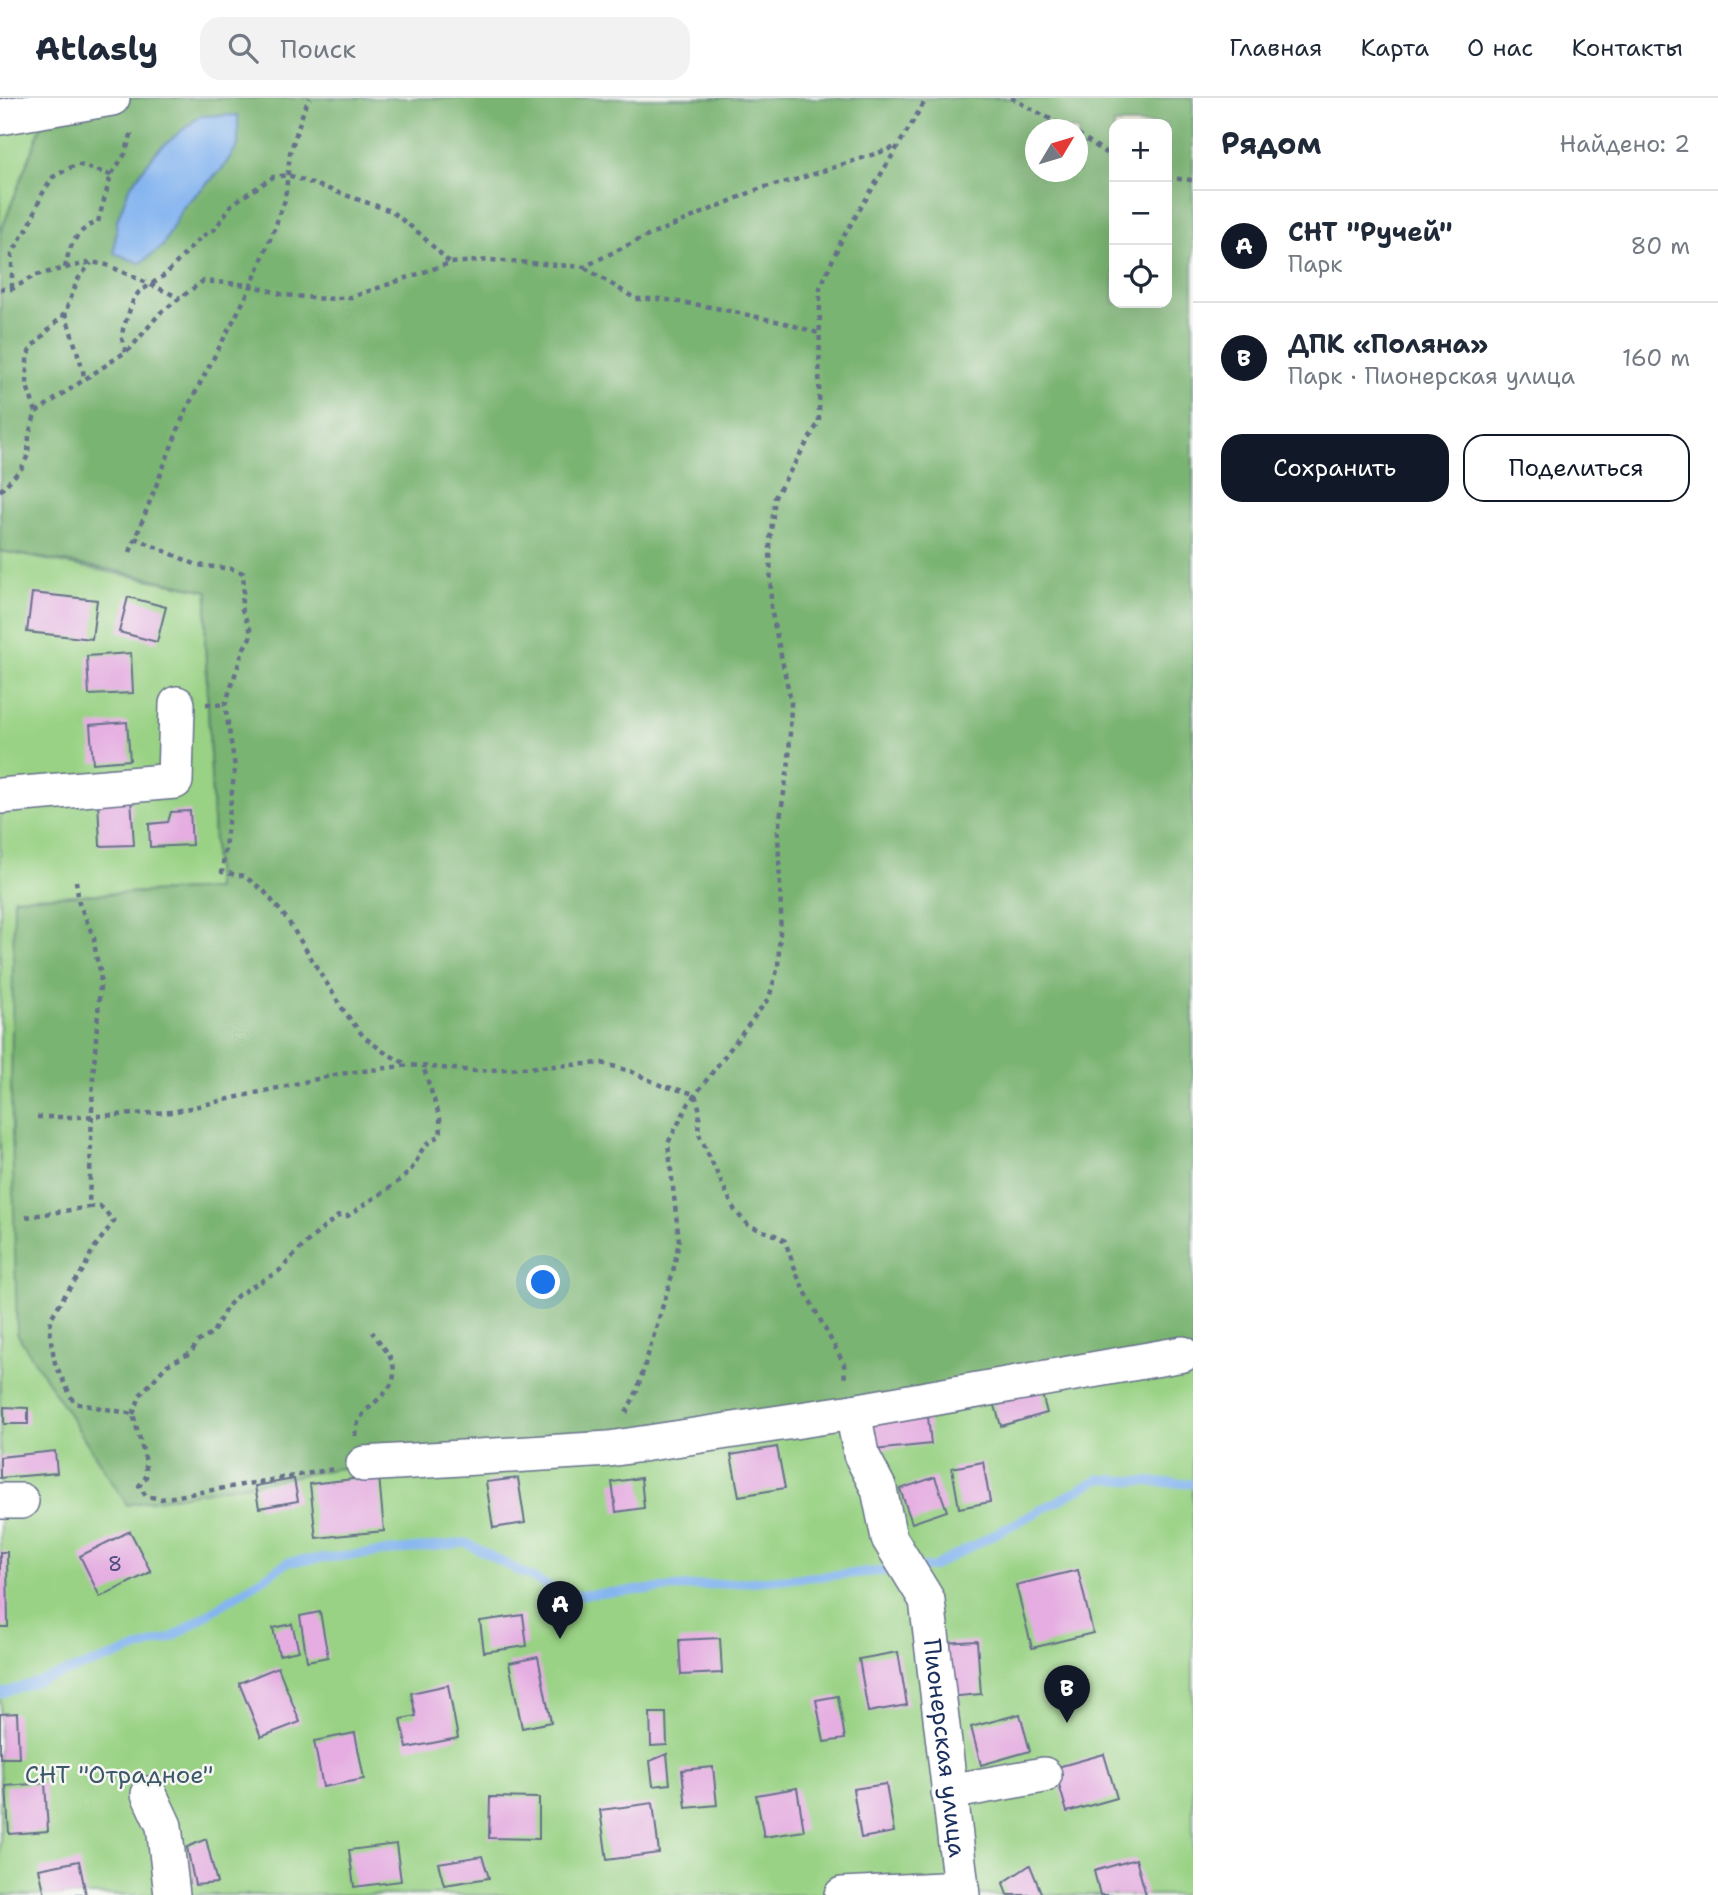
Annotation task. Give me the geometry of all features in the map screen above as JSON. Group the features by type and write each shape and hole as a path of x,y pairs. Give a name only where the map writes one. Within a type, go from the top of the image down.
{"street":[{"path":"0,117 112,98"},
{"path":"0,796 175,781 177,704"},
{"path":"360,1464 609,1449 853,1412 1183,1354"},
{"name":"Пионерская улица","path":"853,1412 861,1454 878,1489 889,1538 923,1593 962,1892"},
{"path":"949,1792 1044,1775"},
{"path":"149,1794 164,1826 172,1895"},
{"path":"842,1895 962,1892"}],"path":[{"path":"130,552 185,412 251,285 285,200 290,153 310,98"},
{"path":"609,1449 636,1391 673,1272 679,1241 668,1143 695,1094 769,998 778,967 782,914 778,831 789,761 791,702 771,609 770,540 775,497 819,422 820,288 842,239 927,98"},
{"path":"1011,98 1050,119"},
{"path":"65,268 68,251 76,236 88,225 98,222 111,175 125,154 132,132"},
{"path":"1088,141 1109,155"},
{"path":"584,267 634,242 761,188 795,180 897,146"},
{"path":"12,289 12,254 29,227 41,197 53,177 77,164 111,175"},
{"path":"126,352 122,339 123,329 134,298 165,275 201,237 215,229 232,204 272,177 288,176 391,211 450,263"},
{"path":"1172,178 1193,180"},
{"path":"36,412 126,352 160,313 203,281 251,285 284,295 324,299 352,297 450,263 490,260 584,267 636,299 661,299 711,307 818,333"},
{"path":"0,491 21,469 28,455 29,434 36,412 27,386 27,356 32,346 65,313 78,279 91,262"},
{"path":"0,289 12,289 36,275 91,262 107,265 180,298"},
{"path":"65,313 84,379"},
{"path":"135,538 197,565 243,573 241,607 252,634 244,648 225,705 235,766 222,872 244,876 264,891 287,919 344,1012 363,1036 384,1052 410,1065"},
{"path":"76,881 79,904 94,938 101,974 100,1008 95,1032 89,1207"},
{"path":"37,1117 172,1112 339,1074 410,1065 475,1071 602,1063 695,1094"},
{"path":"372,1332 393,1364 394,1379 383,1398 366,1411 357,1424 355,1436 360,1464 161,1499 146,1496 139,1486 146,1477 146,1462 133,1414 141,1394 167,1365 191,1353 197,1342 212,1334 227,1307 238,1295 279,1271 308,1241 338,1216 348,1216 410,1172 428,1141 441,1135 440,1118 423,1066"},
{"path":"695,1094 700,1111 698,1132 729,1201 735,1212 749,1226 785,1241 799,1280 844,1364 845,1389 853,1412"},
{"path":"26,1217 100,1206 114,1221 92,1251 84,1269 65,1293 51,1318 50,1335 55,1363 74,1403 133,1414"}],"green space":[{"path":"0,98 52,98 0,234"},
{"path":"52,98 1193,98 1193,1351 609,1449 364,1464 127,1505 17,1334 11,1093 14,898 216,889 205,639 208,591 111,570 0,551 0,234","holes":["157,151 222,169 183,207 117,221 129,188"]},
{"name":"СНТ \"Отрадное\"","path":"0,551 208,591 205,639 216,889 14,898 364,1464 1193,1351 1193,1895 0,1895"}],"water":[{"path":"238,115 238,145 222,169 183,207 162,247 140,263 114,253 117,221 129,188 157,151 200,116"}],"building":[{"path":"32,593 97,600 92,639 27,632"},
{"path":"128,597 166,607 157,642 119,632"},
{"path":"131,653 133,693 89,695 87,656"},
{"path":"127,722 130,760 93,763 90,725"},
{"path":"131,798 134,845 100,846 98,800"},
{"path":"190,811 192,845 150,847 149,824 168,822 171,812"},
{"path":"1040,1387 1047,1413 1001,1426 993,1399"},
{"path":"4,1407 28,1408 28,1424 4,1424"},
{"path":"928,1417 931,1444 874,1450 871,1422"},
{"path":"777,1447 785,1488 739,1496 731,1455"},
{"path":"55,1451 57,1473 0,1478 0,1457"},
{"path":"983,1462 990,1502 959,1508 952,1468"},
{"path":"379,1476 384,1531 316,1538 310,1484"},
{"path":"935,1477 947,1511 912,1523 900,1489"},
{"path":"518,1478 525,1523 493,1528 486,1482"},
{"path":"641,1478 644,1508 616,1512 612,1482"},
{"path":"294,1479 298,1501 259,1508 255,1486"},
{"path":"130,1531 151,1572 100,1597 80,1556"},
{"path":"0,1552 7,1552 8,1627 0,1627"},
{"path":"1078,1570 1093,1633 1032,1648 1016,1585"},
{"path":"320,1612 328,1657 307,1661 300,1616"},
{"path":"523,1615 527,1646 484,1652 480,1621"},
{"path":"292,1624 299,1651 279,1655 273,1628"},
{"path":"720,1638 722,1673 681,1675 679,1640"},
{"path":"977,1641 981,1694 948,1697 943,1643"},
{"path":"898,1652 907,1705 868,1712 859,1659"},
{"path":"538,1657 551,1722 522,1728 509,1663"},
{"path":"278,1667 300,1722 261,1737 239,1683"},
{"path":"448,1685 458,1738 407,1748 401,1719 416,1716 411,1693"},
{"path":"838,1696 845,1739 824,1742 816,1700"},
{"path":"17,1713 19,1758 0,1758 0,1714"},
{"path":"650,1713 666,1713 667,1745 651,1746"},
{"path":"1020,1714 1030,1751 981,1765 971,1727"},
{"path":"355,1733 364,1779 323,1787 314,1741"},
{"path":"667,1754 670,1784 653,1786 650,1761"},
{"path":"1104,1754 1117,1798 1067,1812 1054,1768"},
{"path":"713,1767 717,1805 686,1808 682,1770"},
{"path":"45,1783 48,1831 9,1834 6,1786"},
{"path":"886,1784 894,1832 861,1838 853,1789"},
{"path":"797,1788 804,1831 764,1837 756,1795"},
{"path":"490,1797 539,1798 539,1839 489,1838"},
{"path":"653,1803 659,1853 607,1860 600,1810"},
{"path":"206,1839 217,1883 195,1885 187,1847"},
{"path":"396,1844 401,1881 354,1887 349,1850"},
{"path":"482,1856 489,1878 444,1885 438,1863"},
{"path":"1136,1859 1146,1895 1100,1895 1094,1871"},
{"path":"79,1861 86,1895 45,1895 39,1869"},
{"path":"1030,1865 1042,1895 1007,1895 1003,1883"}],"waterway":[{"path":"916,1568 933,1567 1099,1479 1193,1484"},
{"path":"0,1694 173,1637 288,1562 466,1543 567,1596 898,1570"}],"place":[{"name":"СНТ \"Ручей\"","path":"560,1639"},
{"name":"ДПК «Поляна»","path":"1067,1723"}]}
